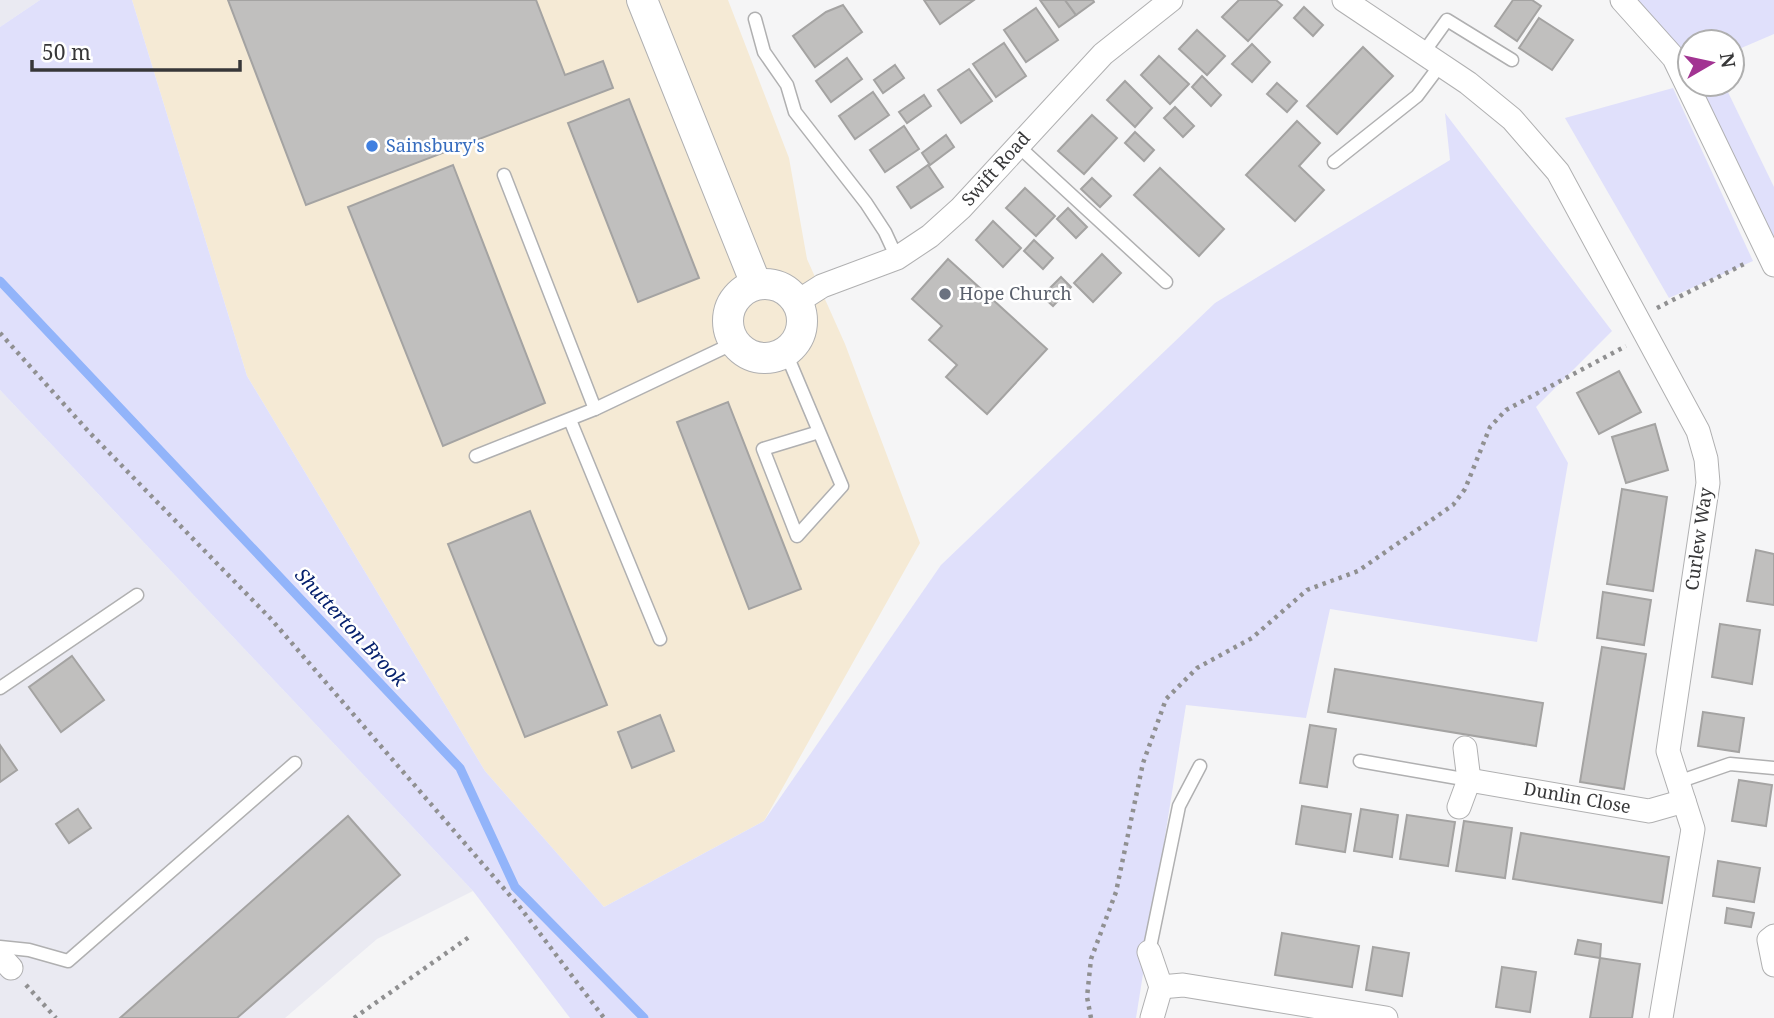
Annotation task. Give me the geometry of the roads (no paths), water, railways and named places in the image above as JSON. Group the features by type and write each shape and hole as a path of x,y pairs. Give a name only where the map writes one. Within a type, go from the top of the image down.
{"street":[{"path":"642,0 756,284"},
{"name":"Swift Road","path":"797,302 822,286 897,258 930,236 961,208 1103,54 1171,0"},
{"name":"Curlew Way","path":"1344,0 1468,83 1512,119 1558,172 1698,431 1706,459 1708,483 1668,751 1693,829 1661,1018"},
{"path":"1622,0 1674,58 1771,259"},
{"path":"756,284 773,284 789,291 804,320 798,338 786,352 769,359 750,356 734,343 727,327 728,309 739,293 756,284"},
{"path":"1459,807 1469,780 1465,748"},
{"name":"Dunlin Close","path":"1469,780 1649,811 1681,791"},
{"path":"1774,936 1769,940 1774,965"},
{"path":"1149,952 1161,987 1152,1018"},
{"path":"1161,987 1183,985 1386,1018"}],"lane":[{"path":"755,19 764,52 787,85 795,112 866,203 886,232 897,258"},
{"path":"1334,162 1417,96 1447,20 1512,60"},
{"path":"1017,145 1166,282"},
{"path":"504,175 595,409"},
{"path":"476,456 570,420 734,343"},
{"path":"786,352 842,486 797,536 764,449 819,432"},
{"path":"570,420 660,639"},
{"path":"0,688 137,595"},
{"name":"Dunlin Close","path":"1360,761 1469,780"},
{"path":"0,947 29,950 68,961 295,763"},
{"path":"1681,791 1730,764 1774,768"},
{"path":"1149,952 1179,806 1200,765"}],"waterway":[{"name":"Shutterton Brook","path":"0,281 460,768 515,887 644,1018"}],"place":[{"name":"Sainsbury's","path":"372,146"},
{"name":"Hope Church","path":"945,294"}]}
